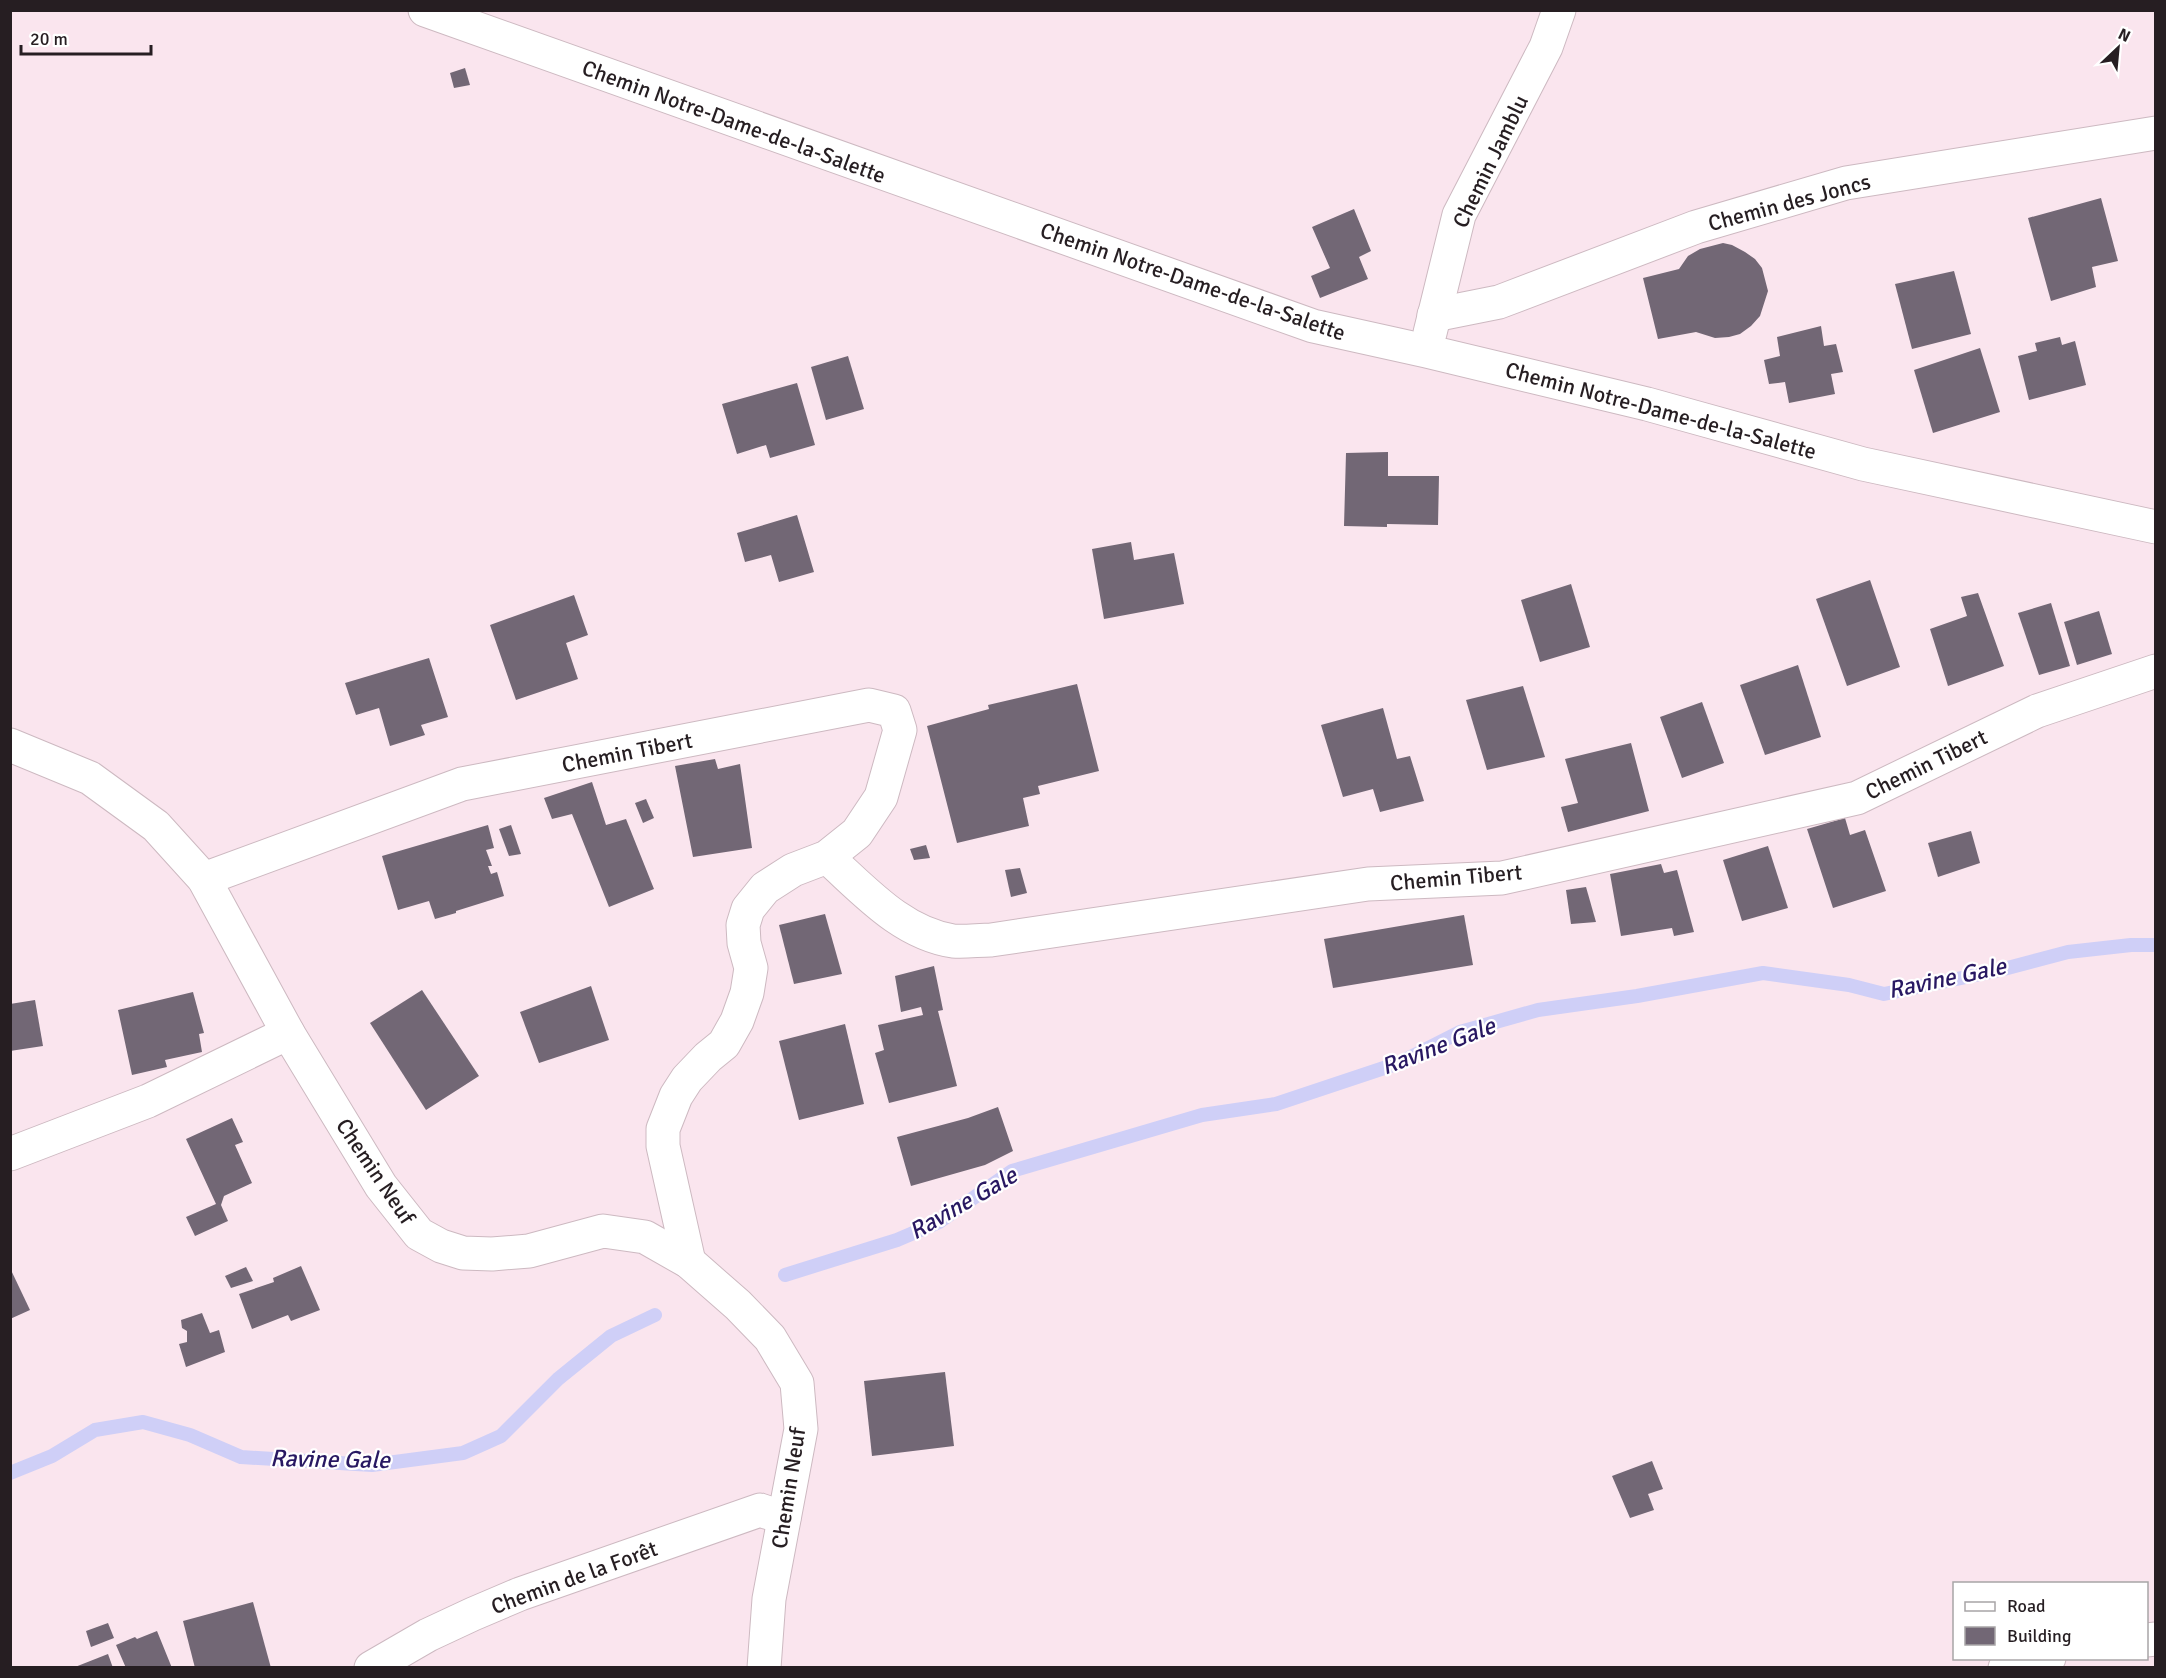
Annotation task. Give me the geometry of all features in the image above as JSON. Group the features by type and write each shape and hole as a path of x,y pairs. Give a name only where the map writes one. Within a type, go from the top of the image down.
{"street":[{"name":"Chemin Notre-Dame-de-la-Salette","path":"425,10 1313,326 1647,404 1863,464 2156,527"},
{"name":"Chemin Jamblu","path":"1426,351 1459,215 1546,48 1559,10"},
{"name":"Chemin des Joncs","path":"1434,315 1499,302 1696,226 1846,183 2156,133"},
{"name":"Chemin Tibert","path":"827,856 895,918 925,933 954,941 991,939 1368,884 1502,878 1857,798 2037,711 2156,671"},
{"name":"Chemin Tibert","path":"204,879 462,784 869,705 894,711 900,730 881,797 857,833 827,856 793,870 765,888 748,909 743,925 744,943 751,969 747,993 737,1021 724,1044 687,1079 676,1096 663,1129 663,1146 688,1262"},
{"name":"Chemin Neuf","path":"10,745 90,778 156,825 204,879 288,1033 381,1186 419,1234 441,1246 463,1253 492,1254 529,1251 603,1231 645,1236 688,1262 738,1305 770,1338 797,1383 801,1429 769,1599 764,1668"},
{"path":"10,1154 148,1101 288,1033"},
{"name":"Chemin de la Forêt","path":"370,1668 428,1635 520,1594 760,1510 784,1518"},
{"path":"2005,1668 2044,1660"}],"building":[{"path":"465,68 470,85 454,88 450,73"},
{"path":"2101,198 2118,261 2092,267 2096,287 2051,301 2028,218"},
{"path":"1354,209 1371,251 1359,257 1368,279 1320,298 1311,276 1330,268 1312,227"},
{"path":"1723,243 1745,252 1762,268 1768,291 1760,316 1740,334 1729,337 1715,338 1696,332 1658,339 1643,278 1679,269 1688,256 1700,249"},
{"path":"1954,271 1971,334 1912,349 1895,284"},
{"path":"1821,326 1824,346 1836,344 1843,372 1831,374 1835,394 1789,403 1785,382 1769,384 1764,360 1780,356 1777,337"},
{"path":"2060,337 2062,345 2075,341 2086,385 2029,400 2018,356 2037,351 2035,343"},
{"path":"1980,348 2000,412 1933,433 1914,370"},
{"path":"848,356 864,409 826,420 811,367"},
{"path":"797,383 815,445 770,458 766,445 737,454 722,404"},
{"path":"1388,452 1388,476 1439,476 1438,525 1344,526 1346,453"},
{"path":"797,515 814,572 779,582 771,555 745,562 737,533"},
{"path":"1131,542 1134,560 1174,553 1184,604 1104,619 1092,549"},
{"path":"1870,580 1900,667 1847,686 1816,599"},
{"path":"1571,584 1590,647 1540,662 1521,600"},
{"path":"1978,593 2004,666 1948,686 1930,629 1967,616 1961,597"},
{"path":"574,595 588,635 566,643 578,679 516,700 490,625"},
{"path":"2051,603 2070,666 2039,675 2018,613"},
{"path":"2099,611 2112,654 2077,665 2064,622"},
{"path":"429,658 448,717 421,725 425,735 390,746 379,708 356,715 345,683"},
{"path":"1798,665 1821,737 1765,755 1740,685"},
{"path":"1077,684 1099,771 1038,786 1040,794 1023,798 1029,826 957,843 927,726 989,709 988,705"},
{"path":"1523,686 1545,757 1487,770 1466,700"},
{"path":"1702,702 1724,763 1682,778 1660,717"},
{"path":"1383,708 1397,759 1410,756 1424,801 1380,812 1373,789 1343,797 1321,725"},
{"path":"1631,743 1649,811 1568,832 1561,807 1578,803 1565,759"},
{"path":"715,759 718,769 740,764 752,848 693,857 675,766"},
{"path":"592,782 606,825 626,819 654,889 609,907 572,814 552,819 544,798"},
{"path":"646,799 654,818 643,823 635,803"},
{"path":"1845,818 1850,835 1865,830 1886,891 1833,908 1807,829"},
{"path":"488,825 494,848 486,850 492,866 488,866 491,874 497,872 504,896 435,919 429,901 398,910 382,856"},
{"path":"511,825 521,854 509,856 499,829"},
{"path":"1971,831 1980,863 1938,877 1928,843"},
{"path":"926,845 930,858 914,860 910,849"},
{"path":"1768,846 1788,908 1742,921 1723,860"},
{"path":"1661,864 1664,873 1677,870 1694,932 1674,936 1672,928 1621,936 1610,874"},
{"path":"1020,868 1027,893 1011,897 1005,870"},
{"path":"1586,887 1596,922 1571,924 1566,890"},
{"path":"825,914 842,974 794,984 779,925"},
{"path":"1464,915 1473,965 1333,988 1324,939"},
{"path":"934,966 943,1010 938,1011 957,1086 889,1103 875,1053 884,1050 878,1025 923,1015 921,1007 901,1012 895,976"},
{"path":"591,986 609,1040 539,1063 520,1012"},
{"path":"422,990 479,1076 426,1110 370,1023"},
{"path":"193,992 204,1033 199,1034 202,1052 165,1060 167,1067 132,1075 118,1010"},
{"path":"35,1000 43,1046 10,1051 10,1004"},
{"path":"845,1024 864,1104 799,1120 779,1041"},
{"path":"998,1107 1013,1151 985,1165 911,1186 897,1137 968,1118"},
{"path":"232,1118 243,1142 235,1145 252,1183 224,1196 221,1205 228,1221 195,1236 186,1217 216,1204 186,1139"},
{"path":"301,1266 320,1310 291,1321 288,1315 252,1329 239,1294 274,1282 273,1278"},
{"path":"246,1267 253,1281 231,1288 225,1276"},
{"path":"10,1268 30,1310 10,1319"},
{"path":"202,1313 210,1333 219,1330 225,1352 186,1367 179,1344 187,1342 187,1331 182,1328 181,1320"},
{"path":"945,1372 954,1446 872,1456 864,1381"},
{"path":"1652,1461 1663,1489 1648,1494 1654,1510 1630,1518 1612,1476"},
{"path":"253,1602 271,1668 195,1668 183,1621"},
{"path":"108,1623 114,1638 91,1647 86,1631"},
{"path":"157,1631 172,1668 126,1668 116,1645"},
{"path":"108,1654 113,1668 75,1668 75,1667"}],"waterway":[{"name":"Ravine Gale","path":"785,1275 897,1240 939,1222 1012,1171 1202,1115 1276,1104 1399,1063 1460,1032 1538,1010 1637,996 1763,973 1849,985 1884,994 2000,970 2068,952 2131,945 2156,945"},
{"name":"Ravine Gale","path":"10,1473 52,1456 95,1430 143,1422 190,1435 241,1457 372,1465 463,1453 501,1436 558,1379 611,1336 655,1315"}]}
